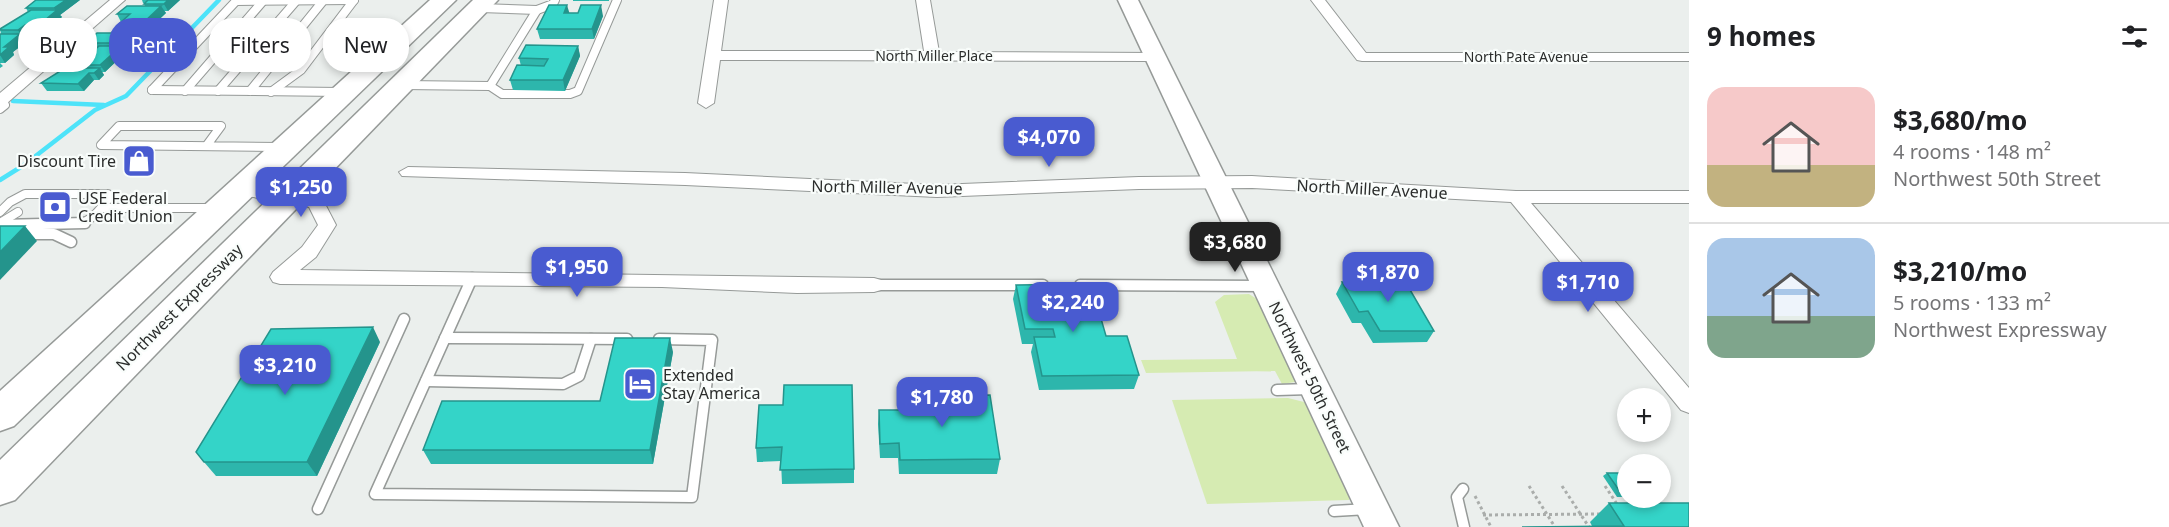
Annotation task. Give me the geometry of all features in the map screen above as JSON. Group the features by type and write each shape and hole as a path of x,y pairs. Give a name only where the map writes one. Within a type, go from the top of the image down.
{"highway":[{"path":"0,415 444,0"},
{"name":"Northwest Expressway","path":"0,487 482,4"}],"street":[{"path":"1,104 118,0"},
{"path":"706,104 721,0"},
{"path":"923,0 932,57"},
{"name":"Northwest 50th Street","path":"1128,0 1378,518"},
{"name":"North Pate Avenue","path":"1318,0 1362,57 1689,57"},
{"name":"North Miller Place","path":"713,55 1156,57"},
{"name":"North Miller Avenue","path":"408,172 685,179 937,191 1128,183 1216,182 1516,197 1689,197"},
{"path":"1516,197 1689,404"},
{"path":"232,199 287,198 316,202 327,225 309,252 280,277 662,280 797,286 874,285"}],"lane":[{"path":"347,92 152,90 236,0 354,0"},
{"path":"185,91 264,0"},
{"path":"218,91 296,0"},
{"path":"271,92 301,70 354,0"},
{"path":"482,4 537,10 553,4 555,0"},
{"path":"400,85 490,87 502,94 570,94 578,91 617,0"},
{"path":"250,91 323,1"},
{"path":"490,87 537,10"},
{"path":"207,145 221,126 119,126 101,145 287,147"},
{"path":"0,212 10,202 26,198 108,194 110,196 103,208 92,219 77,225 0,224"},
{"path":"103,208 232,199"},
{"path":"0,224 18,212"},
{"path":"0,234 54,234 71,242"},
{"path":"445,338 712,340 692,497 375,494 426,381 445,338 472,278"},
{"path":"874,285 1057,285"},
{"path":"1068,285 1266,286"},
{"path":"318,509 404,319"},
{"path":"426,381 563,384 579,376 591,339"},
{"path":"1277,390 1316,389"},
{"path":"1464,527 1457,497 1467,488"},
{"path":"1335,511 1378,518"}],"path":[{"path":"1529,486 1555,527"},
{"path":"1562,486 1589,527"},
{"path":"1605,486 1624,514"},
{"path":"1467,488 1491,527"},
{"path":"1484,514 1613,514"}],"green space":[{"path":"1249,294 1260,301 1296,378 1295,382 1282,384 1275,371 1146,373 1141,360 1237,359 1215,302 1224,295"},
{"path":"1288,398 1304,402 1309,407 1350,495 1349,500 1207,504 1172,400"}],"building":[{"path":"36,0 66,0 54,8 26,8"},
{"path":"148,0 168,0 164,4 144,4"},
{"path":"549,5 567,5 564,13 578,13 581,5 601,5 592,29 537,29"},
{"path":"127,6 161,6 148,18 126,18 130,14 117,14"},
{"path":"31,10 57,10 47,18 18,18 18,30 0,29"},
{"path":"97,33 109,33 109,43 97,43"},
{"path":"0,34 18,34 4,47 9,47 0,55"},
{"path":"526,45 578,46 563,80 510,80 517,65 544,66 548,59 519,58"},
{"path":"109,46 109,57 100,65 97,65 97,48"},
{"path":"59,72 95,72 89,73 78,84 41,83"},
{"path":"0,226 25,226 0,252"},
{"path":"1402,276 1434,331 1380,331 1368,311 1359,312 1342,282 1353,282 1349,277"},
{"path":"1091,284 1106,336 1127,336 1139,375 1042,376 1034,337 1055,337 1053,329 1025,329 1016,285"},
{"path":"373,327 307,462 204,462 196,452 271,329"},
{"name":"Extended Stay America","path":"615,338 670,338 650,450 423,450 442,401 600,401"},
{"path":"784,385 852,385 854,469 780,470 782,447 756,448 759,405 783,405"},
{"path":"990,395 1000,459 900,460 899,443 880,444 879,410 901,410 901,396"},
{"path":"1607,473 1617,473 1617,487"},
{"path":"1609,503 1617,503 1617,508 1671,508 1671,503 1689,503 1689,527 1522,527 1624,526"}],"waterway":[{"path":"0,180 24,165 95,110 126,96 219,0"},
{"path":"13,101 104,105"}],"place":[{"name":"Discount Tire","path":"139,161"},
{"name":"USE Federal Credit Union","path":"55,207"},
{"name":"Extended Stay America","path":"640,384"}]}
